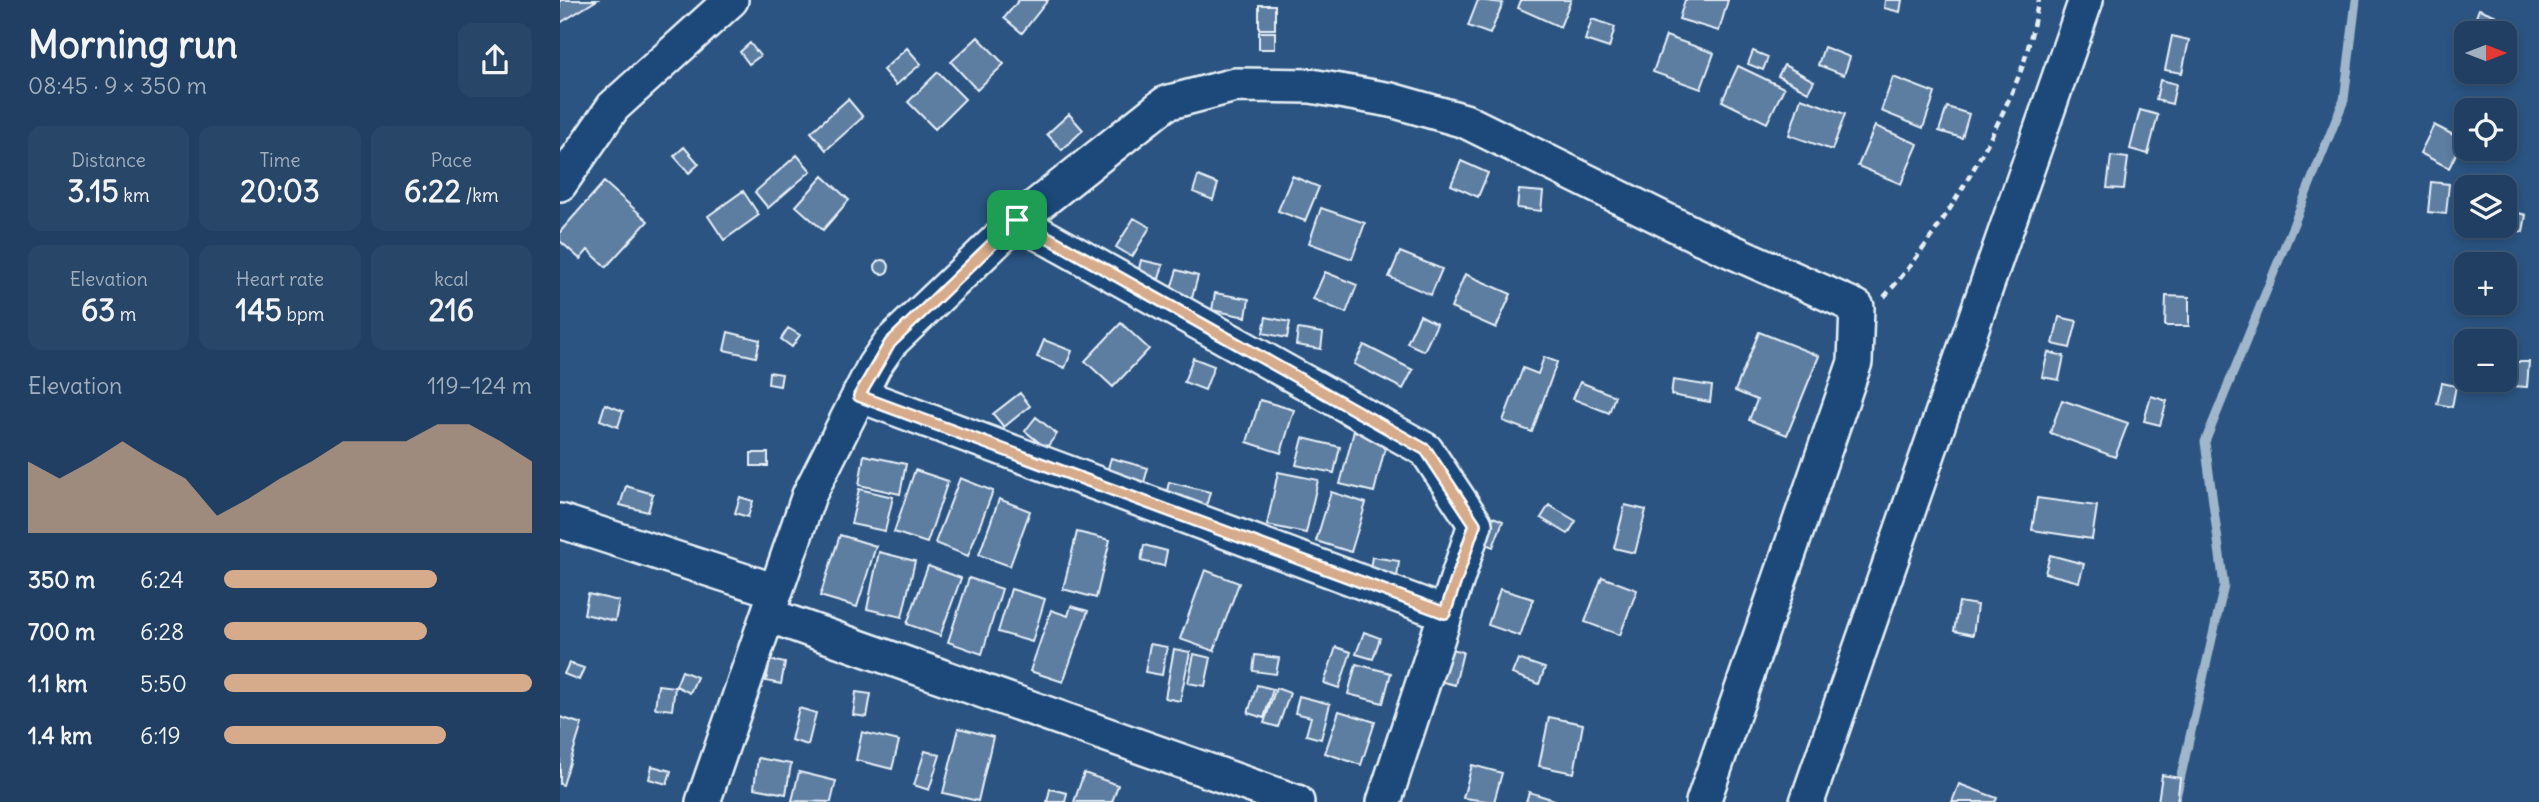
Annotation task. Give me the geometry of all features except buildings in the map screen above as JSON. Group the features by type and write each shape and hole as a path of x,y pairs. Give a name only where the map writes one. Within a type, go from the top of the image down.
{"street":[{"path":"560,184 613,107 731,0"},
{"path":"1807,802 2086,0"},
{"path":"702,802 809,495 859,396 890,343 1017,220 1166,103 1235,85 1311,86 1391,100 1465,121 1702,238 1857,307 1856,362 1703,802"},
{"path":"1017,220 1426,450 1475,524 1384,802"},
{"path":"859,396 1445,613"},
{"path":"560,521 1297,802"}],"path":[{"path":"1857,307 1875,304 1897,283 1981,156 2021,71 2039,0"}],"waterway":[{"path":"2175,802 2224,586 2205,442 2344,100 2356,0"}],"route":[{"path":"1017,220 1426,450 1475,524 1445,613 859,396 874,366 890,343 1017,220"}]}
